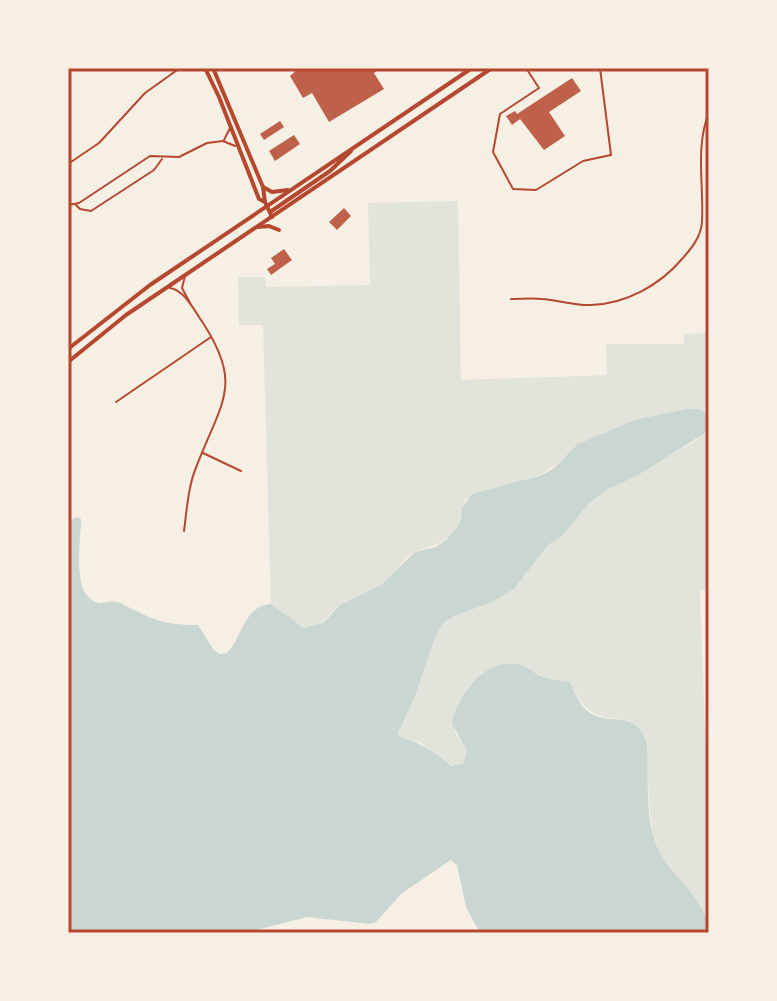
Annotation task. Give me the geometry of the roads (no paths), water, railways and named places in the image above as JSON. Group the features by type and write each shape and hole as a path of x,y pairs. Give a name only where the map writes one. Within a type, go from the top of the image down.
{"main road":[{"path":"205,68 259,199 268,209"},
{"path":"213,68 263,187 268,209"},
{"path":"68,362 113,325 256,228 268,209 297,185 472,68"},
{"path":"68,349 131,299 492,68"},
{"path":"268,209 330,171 353,148"},
{"path":"263,187 279,192 297,185"},
{"path":"256,228 269,226 279,230"}],"street":[{"path":"68,164 99,143 145,93 180,68"},
{"path":"526,68 539,88 500,114 493,152 513,189 536,190 583,161 611,155 600,68"},
{"path":"511,299 593,305 653,286 665,278 699,238 702,225 701,150 709,112"},
{"path":"223,141 230,126"},
{"path":"68,205 75,204 150,156 179,157 207,143 223,141 239,148"},
{"path":"75,204 80,209 91,211 158,167 162,158"},
{"path":"184,531 190,487 225,394 223,365 212,337 182,286 185,275"},
{"path":"164,289 178,291 191,305"},
{"path":"116,402 212,337"},
{"path":"202,453 241,471"}]}
